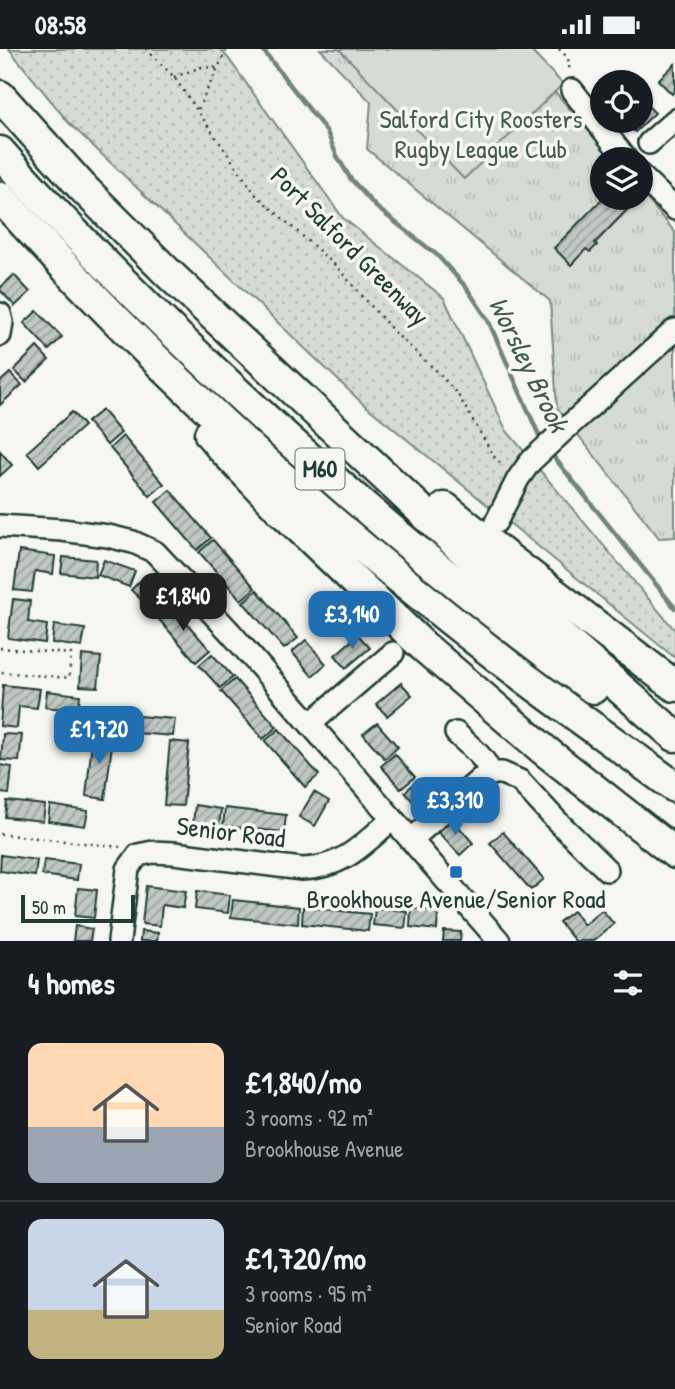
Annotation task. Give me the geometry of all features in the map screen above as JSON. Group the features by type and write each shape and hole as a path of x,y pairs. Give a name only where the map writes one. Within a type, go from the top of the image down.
{"highway":[{"name":"M60","path":"0,96 82,187 159,264 316,411 392,465 506,557 675,686"},
{"name":"M60","path":"0,152 95,255 214,372 318,468 500,617 675,746"},
{"name":"M60","path":"0,197 74,277 201,403 375,558 506,663 675,787"},
{"path":"142,345 221,447 369,595 461,680 674,853"},
{"path":"316,411 489,574 675,736"}],"street":[{"path":"572,90 617,147"},
{"path":"649,143 675,120"},
{"path":"653,188 675,209"},
{"path":"0,314 0,335"},
{"path":"496,522 524,471 561,433 675,330"},
{"path":"0,526 108,536 133,542 155,552 230,632 499,941"},
{"path":"310,724 393,653"},
{"path":"456,733 485,761 490,774"},
{"path":"411,840 479,780 490,774 502,773 520,781 607,870"},
{"name":"Senior Road","path":"119,941 128,869 138,855 153,852 174,853 302,869 315,868 327,866 353,854 392,819"}],"path":[{"name":"Port Salford Greenway","path":"146,49 174,77 256,195 335,265 395,333 439,373 458,395 495,458 524,471"},
{"path":"197,111 227,49"},
{"path":"559,49 568,58 572,90"},
{"path":"174,77 202,67 217,68"},
{"path":"0,648 71,654 69,678 0,672"},
{"path":"0,834 120,847"}],"green space":[{"path":"9,49 220,49 343,218 444,298 506,430 675,630 675,658 361,402 68,122"},
{"name":"Salford City Roosters Rugby League Club","path":"320,49 518,49 603,147 590,147 590,210 653,210 653,206 675,232 675,537 659,538 557,408 550,301 367,149 371,102"},
{"path":"339,49 529,49 563,84 464,179"}],"building":[{"path":"675,64 675,91 672,94 658,80"},
{"path":"591,210 627,210 595,243 597,245 590,252 586,249 571,265 554,248"},
{"path":"14,275 30,292 15,306 0,290"},
{"path":"37,311 62,337 49,350 24,323"},
{"path":"37,347 49,360 26,382 14,370"},
{"path":"10,373 22,385 0,405 0,382"},
{"path":"102,410 121,433 107,445 87,422"},
{"path":"72,412 84,426 39,466 27,452"},
{"path":"123,436 164,484 150,496 110,448"},
{"path":"0,451 12,465 0,476"},
{"path":"170,490 211,538 197,550 156,502"},
{"path":"213,540 255,588 241,600 199,552"},
{"path":"19,551 55,556 53,574 35,571 32,592 14,590"},
{"path":"63,557 96,560 95,577 61,573"},
{"path":"104,560 135,571 129,587 98,575"},
{"path":"144,577 166,599 153,611 131,590"},
{"path":"257,590 298,638 284,649 243,602"},
{"path":"13,599 30,601 28,622 47,625 45,643 8,638"},
{"path":"170,604 210,650 196,662 156,616"},
{"path":"54,625 85,629 82,647 52,643"},
{"path":"358,635 370,648 346,668 335,655"},
{"path":"306,640 326,664 312,676 292,652"},
{"path":"212,654 233,677 220,688 199,665"},
{"path":"82,655 101,657 98,687 80,686"},
{"path":"235,679 277,727 263,739 221,691"},
{"path":"401,683 412,695 387,716 376,704"},
{"path":"3,685 40,689 37,708 19,706 17,728 0,726"},
{"path":"47,691 80,695 78,711 45,707"},
{"path":"112,714 175,719 173,736 111,731"},
{"path":"377,723 398,747 385,759 363,734"},
{"path":"279,729 319,775 305,787 265,741"},
{"path":"3,734 22,735 19,761 1,760"},
{"path":"93,734 113,737 105,799 86,796"},
{"path":"170,741 189,743 183,806 164,805"},
{"path":"395,754 415,777 401,789 381,766"},
{"path":"0,765 12,767 9,794 0,793"},
{"path":"418,780 438,804 425,816 405,792"},
{"path":"314,792 329,801 315,826 299,817"},
{"path":"7,801 45,805 43,821 5,817"},
{"path":"50,805 88,811 85,826 48,821"},
{"path":"195,805 221,809 219,827 193,824"},
{"path":"225,808 286,815 284,832 223,826"},
{"path":"451,818 473,843 460,855 437,831"},
{"path":"503,832 544,879 531,890 490,843"},
{"path":"1,855 37,860 35,876 0,871"},
{"path":"44,860 79,864 77,880 42,875"},
{"path":"146,886 186,891 183,908 162,905 160,926 142,924"},
{"path":"78,888 97,890 94,918 75,916"},
{"path":"197,891 230,895 228,913 195,909"},
{"path":"233,900 299,907 298,924 231,917"},
{"path":"303,907 370,914 368,931 302,924"},
{"path":"375,908 407,911 405,928 373,925"},
{"path":"411,908 438,911 437,930 410,927"},
{"path":"602,910 614,924 593,941 575,941 559,922 573,911 584,925"},
{"path":"75,926 92,929 90,941 73,941"},
{"path":"141,931 158,933 157,941 140,941"},
{"path":"444,931 461,932 460,941 443,941"}],"waterway":[{"name":"Worsley Brook","path":"262,49 327,132 350,178 376,207 437,255 466,287 488,320 542,442"},
{"name":"Worsley Brook","path":"549,451 675,608"}],"place":[{"name":"Brookhouse Avenue/Senior Road","path":"456,872"}]}
